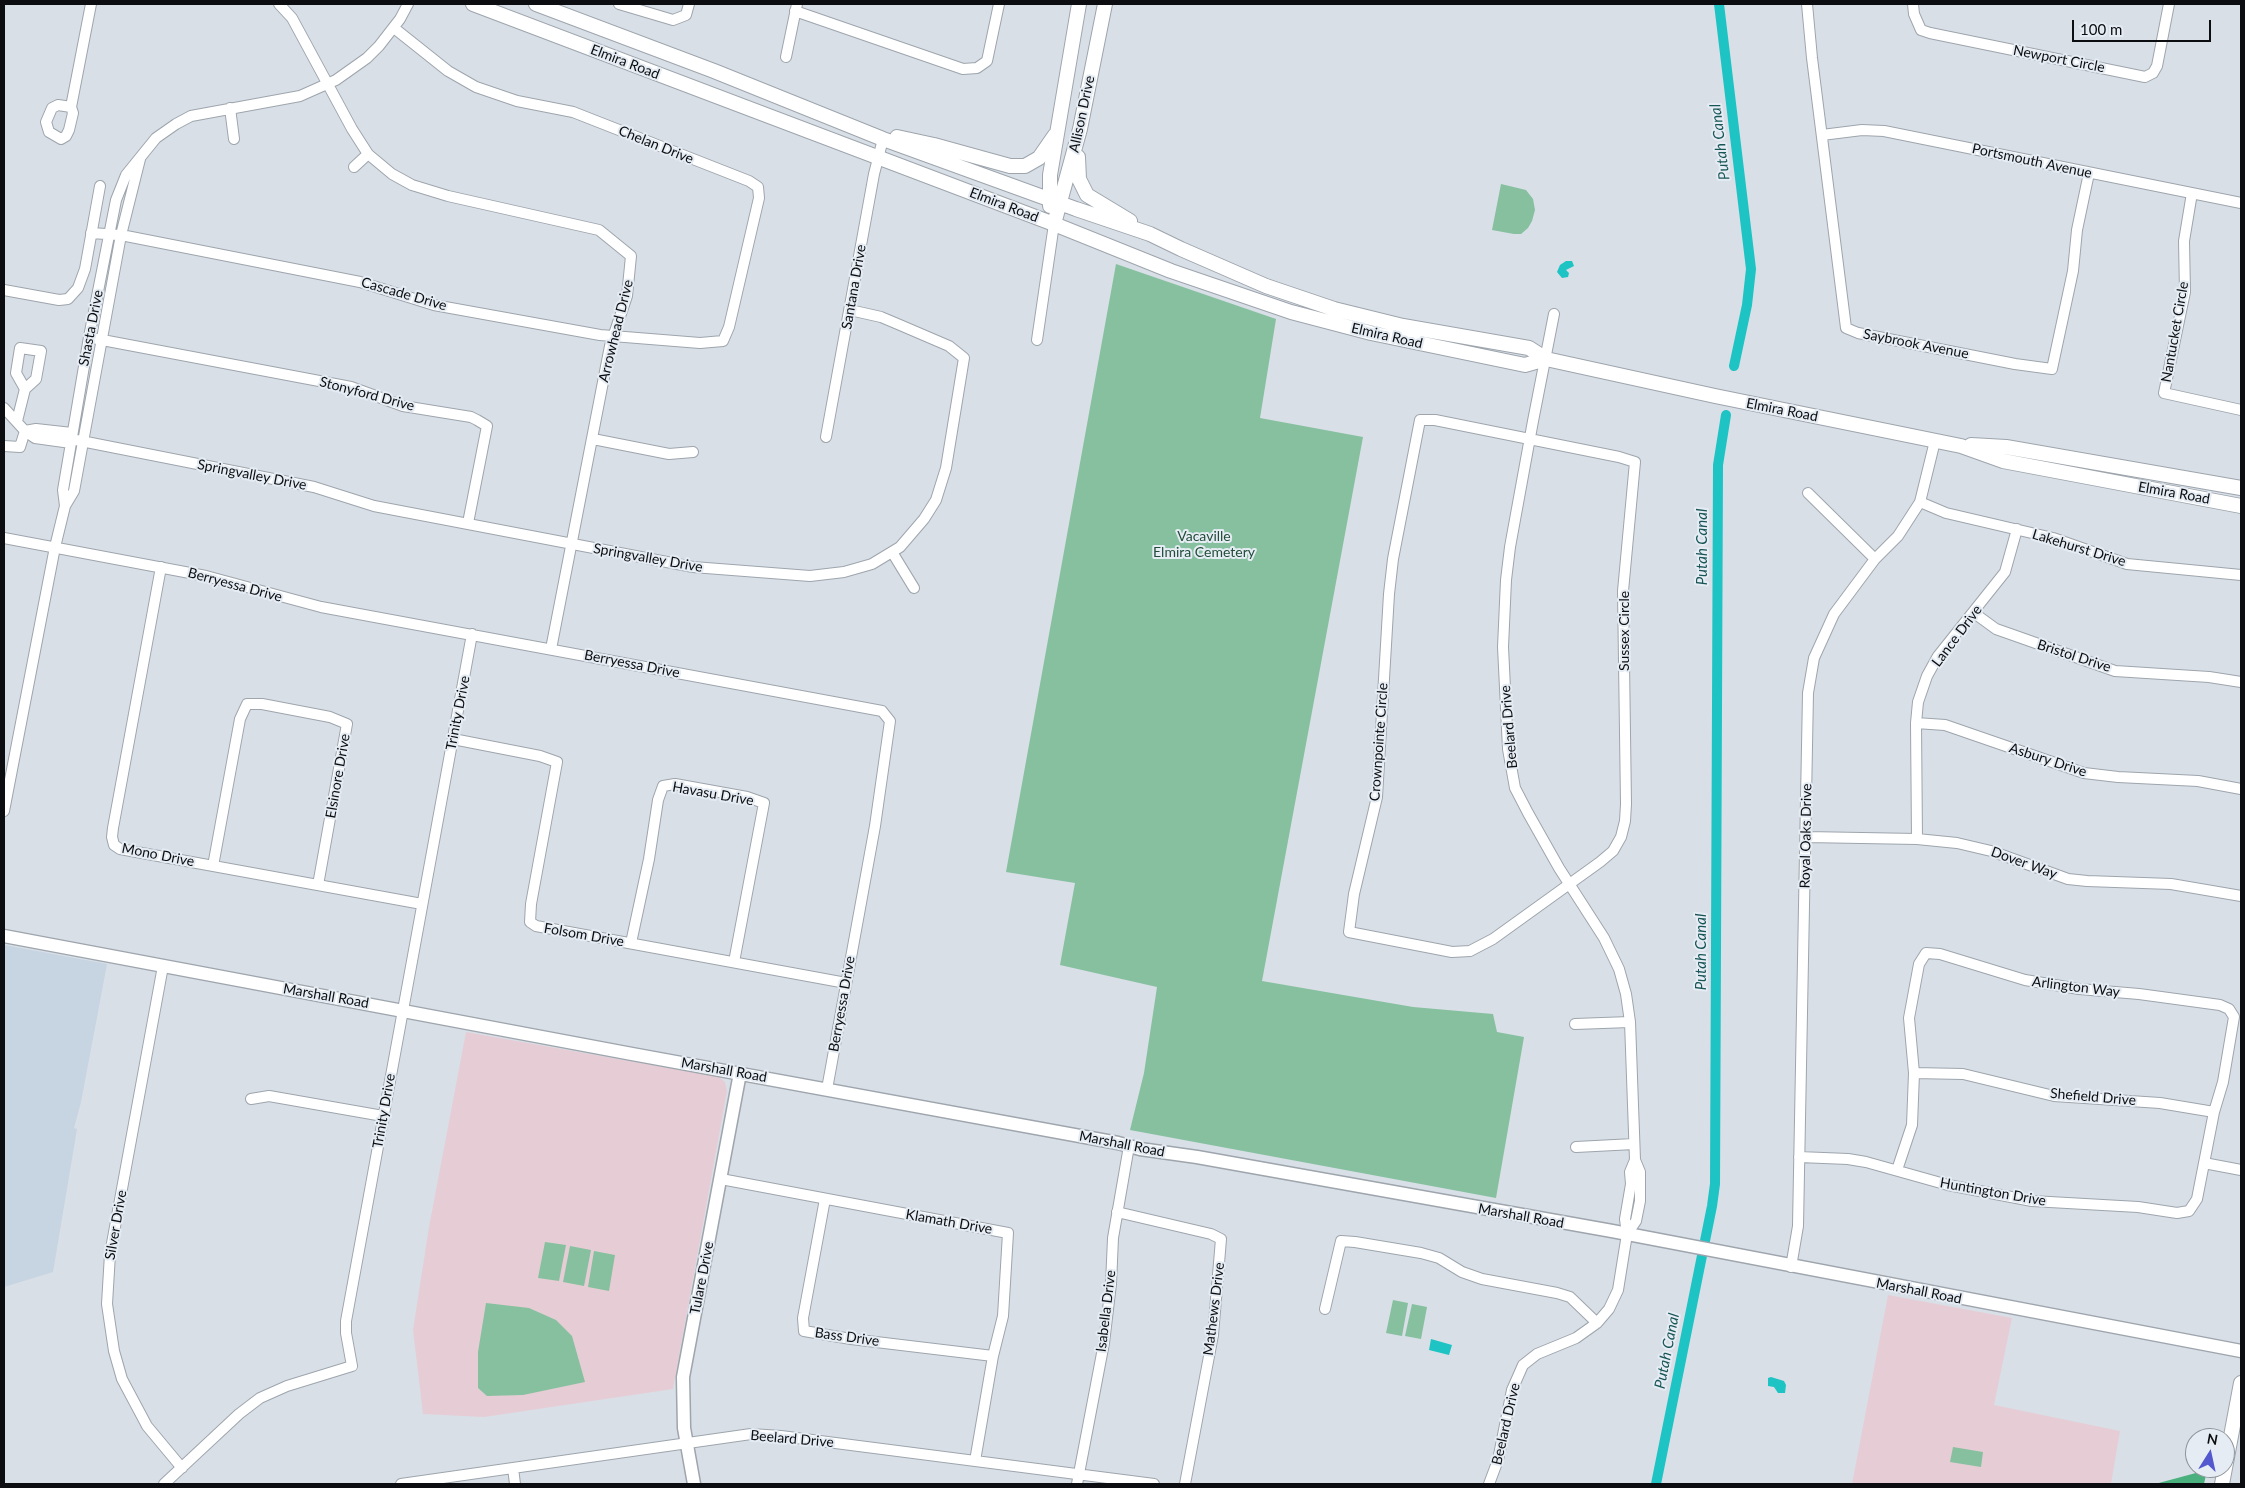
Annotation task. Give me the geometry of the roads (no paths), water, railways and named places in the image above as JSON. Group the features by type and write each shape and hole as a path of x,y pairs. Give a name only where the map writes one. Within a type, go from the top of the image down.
{"main road":[{"name":"Elmira Road","path":"473,4 1054,224 1172,271 1291,312 1371,333 1525,365 1546,358"},
{"name":"Elmira Road","path":"536,4 714,71 878,136 1150,234 1212,263 1296,297 1402,326 1529,348 1546,358 1708,395 1960,446 2003,461 2241,506"},
{"name":"Allison Drive","path":"1054,224 1055,201 1050,175 1079,4"},
{"name":"Allison Drive","path":"1055,201 1080,128 1105,4"},
{"path":"1080,128 1078,168 1081,187 1097,203 1150,234"},
{"path":"878,136 934,144 1010,166 1025,166 1039,158 1057,133"},
{"name":"Elmira Road","path":"1960,446 2006,447 2241,488"},
{"path":"2222,1484 2241,1382"}],"street":[{"path":"71,107 92,4"},
{"name":"Arrowhead Drive","path":"279,4 292,18 352,129 368,154 392,174 412,185 448,196 599,230 631,256 627,296 613,335 552,648"},
{"name":"Shasta Drive","path":"65,506 63,490 89,337 116,200 126,175 156,138 191,116 300,96 351,71 367,58 394,28 408,4"},
{"path":"619,4 673,20 680,19 686,15 689,4"},
{"path":"786,58 796,8 963,69 977,68 988,61 999,4"},
{"name":"Saybrook Avenue","path":"1807,4 1846,328 2031,367 2052,369 2073,271 2077,230 2089,172"},
{"name":"Newport Circle","path":"1913,4 1914,14 1921,30 1930,33 2145,77 2153,73 2157,66 2169,4"},
{"name":"Chelan Drive","path":"394,28 448,71 476,87 517,101 573,112 749,181 758,187 759,198 729,327 723,341 700,343"},
{"path":"230,108 234,139"},
{"name":"Portsmouth Avenue","path":"1822,135 1862,130 1884,131 2241,203"},
{"name":"Santana Drive","path":"826,437 878,157 878,136"},
{"path":"354,166 368,154"},
{"name":"Shasta Drive","path":"4,807 55,548 65,506 74,491 121,236 141,156"},
{"path":"4,290 59,300 68,299 78,288 85,269 100,186"},
{"name":"Nantucket Circle","path":"2192,193 2184,242 2185,292 2164,393 2241,410"},
{"name":"Allison Drive","path":"1037,340 1054,224"},
{"name":"Cascade Drive","path":"91,234 110,233 360,282 434,305 600,335 700,343"},
{"name":"Springvalley Drive","path":"25,431 36,429 82,442 314,487 374,506 693,567 810,576 844,572 872,564 900,547 924,519 936,500 946,468 964,358 949,346 881,317 850,310"},
{"name":"Beelard Drive","path":"1489,1484 1498,1460 1512,1390 1518,1372 1528,1359 1576,1338 1597,1323 1609,1309 1618,1290 1627,1234 1625,1219 1630,1192 1630,1172 1635,1160 1630,1022 1626,994 1619,969 1604,938 1543,840 1515,788 1508,749 1503,646 1506,580 1513,531 1554,314"},
{"name":"Stonyford Drive","path":"89,337 351,387 403,406 477,420 487,426 468,524"},
{"path":"17,421 24,389"},
{"path":"4,408 25,431 20,447 4,446"},
{"name":"Crownpointe Circle","path":"1530,439 1435,420 1420,420 1391,576 1377,797 1354,894 1349,932 1452,952 1470,951 1493,940 1570,883"},
{"path":"593,439 669,454 693,452"},
{"name":"Sussex Circle","path":"1530,439 1636,462 1623,591 1625,822 1621,837 1612,851 1570,883"},
{"name":"Royal Oaks Drive","path":"1791,1267 1798,1226 1808,693 1814,658 1834,614 1875,559 1898,536 1920,502 1934,440"},
{"path":"1808,493 1875,559"},
{"name":"Lakehurst Drive","path":"1920,502 1946,513 2053,538 2126,564 2241,575"},
{"name":"Lance Drive","path":"1917,839 1916,723 1918,702 1927,676 1938,656 2005,572 2017,529"},
{"name":"Berryessa Drive","path":"4,538 206,576 320,607 552,648 853,705 882,711 888,715 889,727 875,826 827,1089"},
{"path":"892,552 914,588"},
{"name":"Mono Drive","path":"161,568 112,837 114,845 120,849 422,904"},
{"name":"Bristol Drive","path":"1974,613 1996,629 2072,657 2115,670 2209,676 2241,682"},
{"name":"Trinity Drive","path":"164,1484 239,1414 260,1398 287,1386 352,1366 346,1333 346,1321 472,634"},
{"name":"Elsinore Drive","path":"213,866 240,719 246,704 262,704 320,715 347,724 318,885"},
{"name":"Asbury Drive","path":"1916,723 1945,725 2084,773 2118,777 2198,781 2241,789"},
{"name":"Folsom Drive","path":"453,739 540,756 557,762 531,904 530,922 536,926 846,983"},
{"name":"Havasu Drive","path":"631,944 649,859 658,800 663,786 675,784 747,797 764,804 734,962"},
{"name":"Dover Way","path":"1806,837 1917,839 1956,842 1991,851 2068,879 2171,884 2241,896"},
{"name":"Marshall Road","path":"4,936 1129,1146 1627,1234 1791,1267 2241,1351"},
{"name":"Arlington Way","path":"1914,1072 1909,1018 1919,964 1926,953 1940,954 2025,980 2079,989 2139,994 2220,1005 2229,1009 2234,1017 2222,1082 2214,1112"},
{"name":"Silver Drive","path":"163,966 110,1254 107,1304 114,1351 122,1379 147,1426 182,1468"},
{"path":"1575,1024 1630,1022"},
{"path":"1897,1170 1912,1125 1914,1072"},
{"name":"Shefield Drive","path":"1914,1072 1963,1074 2054,1096 2160,1102 2214,1112"},
{"name":"Tulare Drive","path":"694,1484 682,1401 684,1377 740,1073"},
{"path":"251,1099 268,1096 383,1116"},
{"path":"2214,1112 2204,1163 2241,1170"},
{"path":"1576,1147 1634,1144"},
{"name":"Isabella Drive","path":"1078,1479 1104,1343 1111,1284 1113,1238 1129,1146"},
{"name":"Huntington Drive","path":"1799,1158 1848,1159 1897,1170 1948,1185 2032,1201 2138,1207 2177,1213 2190,1211 2197,1199 2204,1163"},
{"name":"Klamath Drive","path":"721,1179 1008,1233 1003,1316 993,1356 975,1461"},
{"name":"Bass Drive","path":"825,1200 803,1318 804,1331 851,1339 993,1356"},
{"name":"Mathews Drive","path":"1118,1212 1211,1234 1221,1239 1212,1335 1185,1484"},
{"path":"1324,1309 1341,1241 1421,1253 1439,1258 1462,1272 1482,1279 1557,1292 1570,1297 1597,1323"},
{"name":"Beelard Drive","path":"401,1484 737,1435 765,1435 975,1461 1078,1479 1154,1484"},
{"path":"513,1468 515,1484"}],"water":[{"path":"1566,261 1572,261 1574,266 1566,270 1569,273 1568,277 1562,278 1557,272 1560,265"},
{"path":"1431,1339 1452,1345 1449,1355 1429,1350"},
{"path":"1771,1377 1784,1381 1786,1385 1785,1393 1778,1393 1774,1387 1768,1386 1768,1378"}],"waterway":[{"name":"Putah Canal","path":"1719,4 1751,269 1747,305 1734,366"},
{"name":"Putah Canal","path":"1656,1484 1715,1184 1718,465 1726,415"}],"park label":[{"name":"Vacaville Elmira Cemetery","path":"1204,544"}]}
